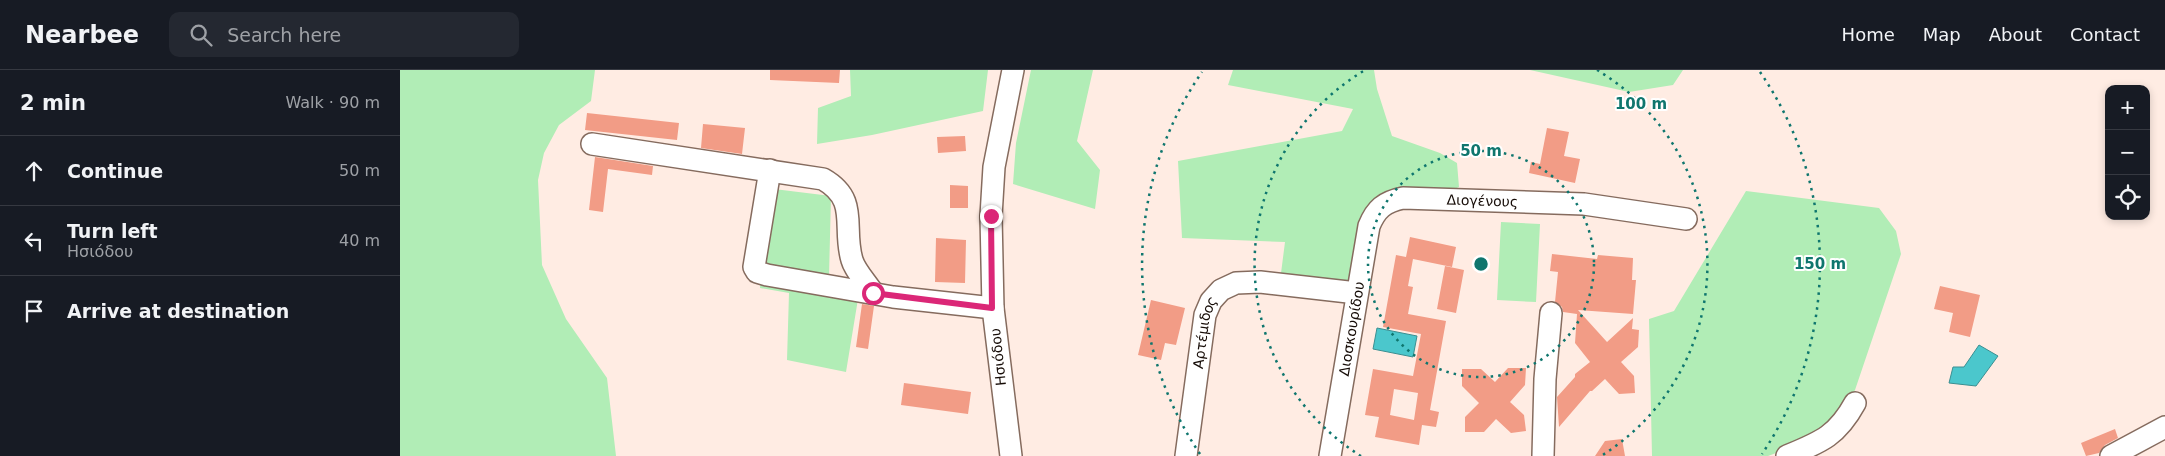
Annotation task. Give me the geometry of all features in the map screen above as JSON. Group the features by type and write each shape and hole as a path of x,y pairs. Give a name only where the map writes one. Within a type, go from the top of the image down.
{"street":[{"name":"Ησιόδου","path":"1011,456 992,308 991,216 994,167 1013,70"},
{"path":"592,144 823,179 834,185 842,194 846,205 852,261 873,293"},
{"path":"770,170 754,267 757,272 873,293 992,308"},
{"name":"Διογένους","path":"1381,206 1391,200 1403,198 1584,204 1686,219"},
{"name":"Διοσκουρίδου","path":"1330,456 1368,226 1374,214 1381,206"},
{"name":"Αρτέμιδος","path":"1186,456 1205,315 1211,301 1220,290 1236,283 1260,282 1357,293"},
{"path":"1543,456 1545,379 1551,313"},
{"path":"1787,456 1830,435 1844,422 1855,403"},
{"path":"2111,456 2165,427"}],"green space":[{"path":"400,70 595,70 591,101 559,125 544,153 538,180 542,265 566,319 607,378 616,456 400,456"},
{"path":"850,70 988,70 983,111 872,135 817,144 818,108 851,96"},
{"path":"1031,70 1093,70 1077,141 1100,170 1095,209 1013,184 1016,143"},
{"path":"1233,70 1374,70 1377,89 1392,136 1440,153 1457,163 1459,187 1450,191 1423,187 1399,189 1358,235 1347,291 1280,281 1285,242 1182,238 1178,161 1342,131 1353,109 1228,85"},
{"path":"1530,70 1683,70 1673,85 1629,92"},
{"path":"774,189 831,196 829,277 761,270"},
{"path":"1746,191 1879,208 1896,231 1901,254 1855,390 1828,434 1768,456 1652,456 1649,319 1674,311"},
{"path":"1501,222 1540,224 1536,302 1497,300"},
{"path":"761,280 858,299 846,372 787,360 789,293 760,288"}],"water":[{"path":"1377,328 1417,336 1413,357 1373,349"},
{"path":"1979,345 1998,356 1976,386 1949,383 1953,367 1964,367"}],"building":[{"path":"770,70 840,70 839,83 770,80"},
{"path":"587,113 679,123 677,140 585,130"},
{"path":"703,124 745,128 742,154 701,148"},
{"path":"1547,128 1569,132 1564,156 1580,159 1575,183 1529,173 1531,162 1540,164"},
{"path":"965,136 966,151 938,153 937,137"},
{"path":"595,157 653,166 652,175 608,169 603,212 589,210"},
{"path":"950,185 968,186 968,208 950,208"},
{"path":"1410,237 1456,247 1452,267 1413,259 1408,286 1413,287 1408,314 1446,321 1430,410 1439,412 1436,427 1422,425 1419,445 1375,437 1379,417 1365,415 1373,369 1413,376 1421,334 1383,327 1396,255 1406,257","holes":["1394,389 1418,393 1414,420 1390,415"]},
{"path":"936,238 966,240 965,283 935,282"},
{"path":"1552,254 1597,259 1598,255 1633,258 1632,280 1636,280 1633,314 1578,310 1607,342 1633,318 1632,329 1639,330 1638,347 1621,362 1634,376 1635,393 1619,394 1605,379 1590,391 1559,427 1557,397 1575,377 1575,374 1590,362 1575,343 1577,314 1563,312 1562,307 1555,302 1558,272 1550,271"},
{"path":"1445,266 1464,270 1456,313 1437,309"},
{"path":"1940,286 1980,295 1970,337 1949,332 1953,313 1934,309"},
{"path":"1151,300 1185,308 1176,345 1165,343 1161,360 1138,355"},
{"path":"862,304 874,306 868,349 856,347"},
{"path":"1508,368 1526,368 1525,385 1510,402 1524,415 1526,431 1511,433 1496,419 1484,432 1465,432 1465,417 1479,403 1462,386 1462,369 1481,369 1495,382"},
{"path":"904,383 971,392 968,414 901,405"},
{"path":"2115,429 2118,438 2105,445 2099,453 2086,456 2081,443"},
{"path":"1622,439 1625,456 1595,456 1605,441"}],"route":[{"path":"873,293 992,308 991,216"}]}
